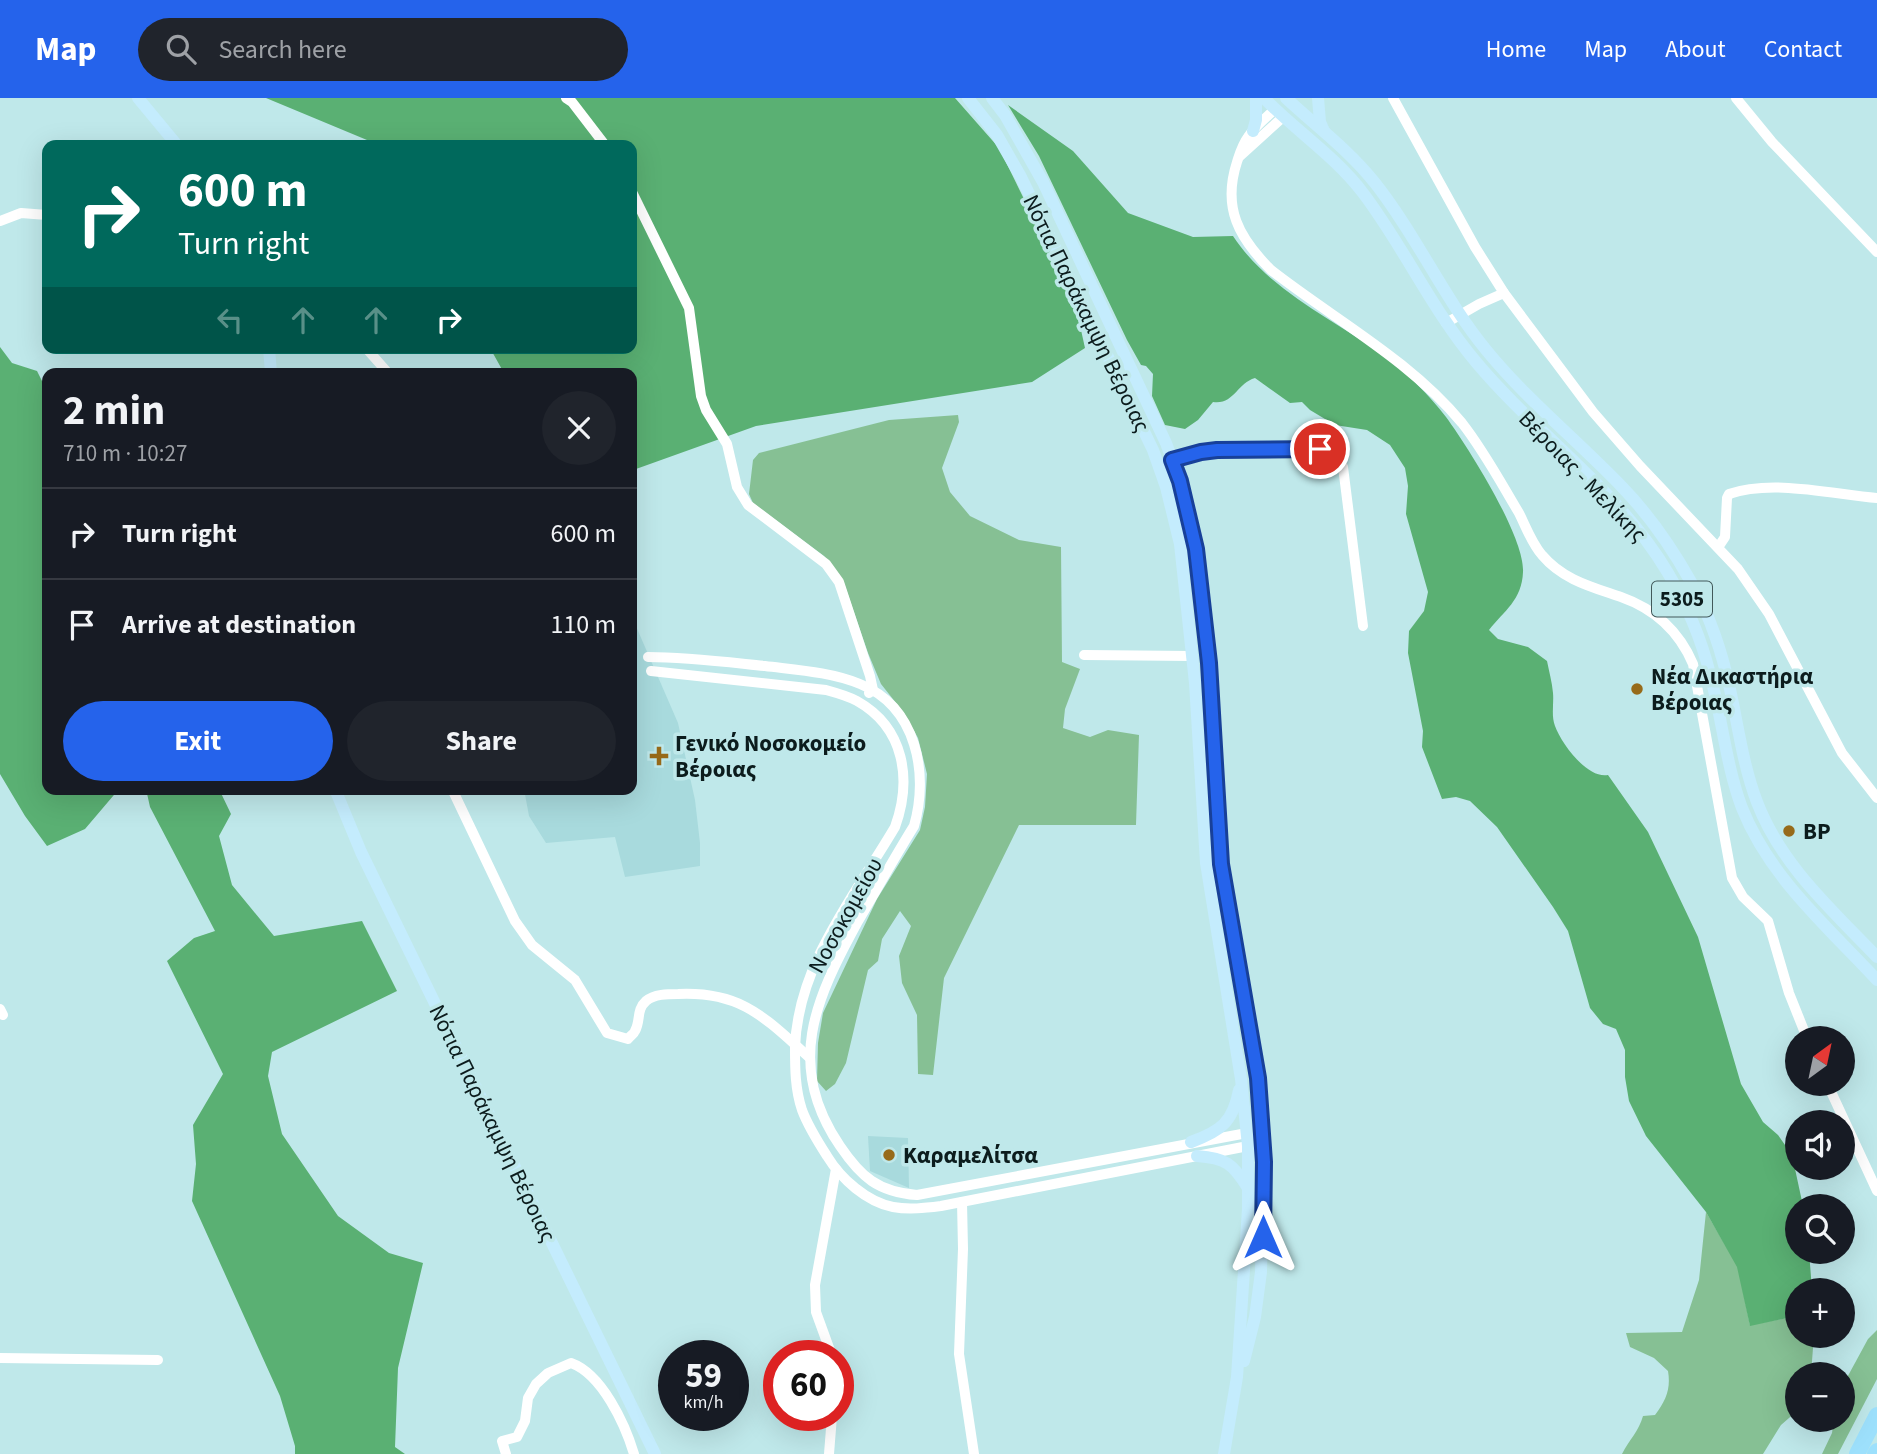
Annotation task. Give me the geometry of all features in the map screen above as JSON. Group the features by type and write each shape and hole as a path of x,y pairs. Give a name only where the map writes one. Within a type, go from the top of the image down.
{"highway":[{"path":"1857,1454 1877,1415"}],"main road":[{"path":"138,98 173,140"},
{"name":"Νότια Παράκαμψη Βέροιας","path":"968,98 997,135 1021,177 1153,450 1166,487 1180,544 1192,656 1206,863 1241,1079 1248,1139 1248,1188 1237,1377 1224,1454"},
{"name":"Νότια Παράκαμψη Βέροιας","path":"992,98 1043,182 1172,460 1196,549 1209,663 1221,864 1258,1078 1263,1141 1261,1272 1255,1317 1243,1367 1237,1377"},
{"path":"1253,131 1256,120 1255,98"},
{"name":"5305","path":"1264,98 1279,113"},
{"path":"1318,98 1320,122 1324,131"},
{"path":"1279,113 1291,100"},
{"name":"Βέροιας - Μελίκης","path":"1291,100 1362,167 1385,197 1459,315 1519,387 1624,489 1666,541 1693,585 1713,630 1726,672 1744,758 1763,816 1794,868 1877,957"},
{"name":"Βέροιας - Μελίκης","path":"1279,113 1337,163 1362,192 1446,323 1475,361 1516,407 1604,491 1654,550 1679,592 1699,635 1737,792 1749,824 1781,877 1807,908 1877,980"},
{"name":"Νότια Παράκαμψη Βέροιας","path":"337,795 361,852 655,1454"},
{"path":"1191,1142 1212,1134 1229,1120 1234,1111 1241,1079"},
{"path":"1248,1139 1263,1141"},
{"path":"1197,1156 1226,1161 1248,1188"}],"street":[{"path":"566,98 602,140"},
{"path":"1393,98 1475,247 1504,293 1593,412 1640,466 1738,569 1769,614 1842,753 1877,798"},
{"path":"1736,98 1772,142 1877,252"},
{"path":"1279,113 1253,131 1242,146 1230,189 1240,230 1256,255 1292,286 1426,384 1447,405 1497,474 1542,555 1584,586 1619,596 1650,611 1668,624 1693,664 1732,878 1743,897 1768,921 1802,1026"},
{"path":"1238,158 1279,113"},
{"path":"637,202 689,308 701,396 706,410 716,422 727,444 737,487 748,505 826,564 839,582 873,690 858,701"},
{"path":"0,221 21,213 42,215"},
{"path":"1446,323 1504,293"},
{"path":"371,354 384,368"},
{"path":"1172,460 1217,450 1311,449 1328,451 1337,458 1343,467 1363,626"},
{"path":"1719,547 1725,537 1727,498 1729,494 1737,491 1754,488 1791,489 1877,498"},
{"path":"1084,655 1192,656"},
{"name":"Νοσοκομείου","path":"648,657 723,661 838,677 873,690 905,721 913,738 921,774 919,806 914,826 832,968 819,1002 810,1058 817,1106 828,1128 854,1166 867,1178 898,1194 917,1195 1191,1142 1248,1139"},
{"name":"Νοσοκομείου","path":"651,671 826,690 858,701 881,722 901,754 905,774 900,813 895,827 820,953 800,1006 795,1045 794,1068 802,1109 836,1169 847,1180 874,1200 893,1207 915,1209 1197,1156 1248,1139"},
{"path":"455,795 515,921 532,945 575,980 607,1033 628,1039 635,1031 639,1010 648,1000 663,994 695,993 728,998 753,1009 810,1058"},
{"path":"1833,1096 1877,1191"},
{"path":"826,1340 816,1312 815,1285 836,1169"},
{"path":"962,1202 964,1237 959,1354 974,1454"},
{"path":"0,1358 158,1360"},
{"path":"506,1454 502,1441 517,1437 525,1421 528,1398 536,1384 548,1373 571,1363 582,1367 596,1381 624,1424 634,1454"},
{"path":"828,1454 830,1431"}],"shaded area":[{"name":"Γενικό Νοσοκομείο Βέροιας","path":"637,629 678,723 695,800 700,866 625,877 615,837 546,843 529,816 525,795 637,795"},
{"name":"Καραμελίτσα","path":"868,1136 908,1138 909,1188 870,1171"}],"green space":[{"path":"266,98 955,98 999,148 1075,303 1085,348 1032,382 756,426 637,469 637,368 501,368 493,354 637,354 637,140 367,140"},
{"path":"1008,105 1073,151 1128,213 1193,237 1233,236 1248,256 1284,289 1402,370 1439,409 1468,449 1494,493 1515,537 1523,572 1516,598 1489,630 1498,639 1528,647 1547,661 1553,693 1554,722 1558,733 1584,766 1600,775 1608,775 1648,832 1698,937 1741,1084 1763,1122 1785,1145 1785,1180 1797,1180 1800,1194 1785,1194 1785,1264 1810,1264 1811,1278 1785,1278 1785,1319 1750,1326 1737,1267 1706,1212 1646,1136 1629,1101 1625,1077 1625,1050 1616,1029 1603,1024 1590,1008 1568,931 1497,827 1470,801 1456,797 1442,799 1422,747 1423,731 1408,653 1409,631 1424,611 1428,592 1406,514 1408,486 1405,468 1390,445 1367,430 1335,425 1302,402 1290,403 1255,378 1226,400 1213,402 1198,420 1185,429 1165,425 1152,396 1153,374 1146,366 1141,365 1127,340 1039,156"},
{"path":"0,347 12,363 37,371 42,381 42,795 114,795 85,829 47,846 0,774"},
{"path":"958,415 959,422 942,468 950,492 970,516 1019,540 1061,547 1062,662 1080,669 1065,709 1063,728 1090,737 1108,730 1139,735 1136,825 1019,825 944,978 933,1075 918,1074 917,1015 902,983 899,956 911,926 900,911 882,939 878,961 868,970 846,1063 835,1084 826,1091 817,1081 818,1043 823,1013 877,899 920,830 925,807 927,774 918,738 904,713 881,684 844,583 824,556 753,503 749,494 753,460 759,453 889,420"},
{"path":"147,795 222,795 231,814 219,836 232,885 274,936 362,921 397,991 272,1052 268,1076 282,1134 338,1216 389,1253 423,1263 398,1368 395,1447 405,1454 295,1454 280,1396 192,1201 196,1164 193,1125 223,1074 167,961 194,938 215,931 150,807"},
{"path":"1706,1212 1738,1267 1750,1325 1785,1318 1785,1348 1813,1348 1812,1362 1785,1362 1785,1422 1763,1454 1622,1454 1643,1416 1655,1415 1659,1410 1669,1383 1668,1371 1654,1358 1630,1347 1626,1333 1682,1332 1699,1280"},
{"path":"1877,1330 1877,1379 1855,1421 1855,1363 1868,1339"},
{"path":"1849,1432 1838,1454 1822,1454 1832,1433"}],"place":[{"name":"Νέα Δικαστήρια Βέροιας","path":"1637,689"},
{"name":"Γενικό Νοσοκομείο Βέροιας","path":"659,756"},
{"name":"BP","path":"1789,831"},
{"name":"Καραμελίτσα","path":"889,1155"}],"route":[{"path":"1263,1237 1264,1162 1258,1078 1221,864 1209,663 1196,549 1180,481 1172,460 1217,450 1320,449"}]}
